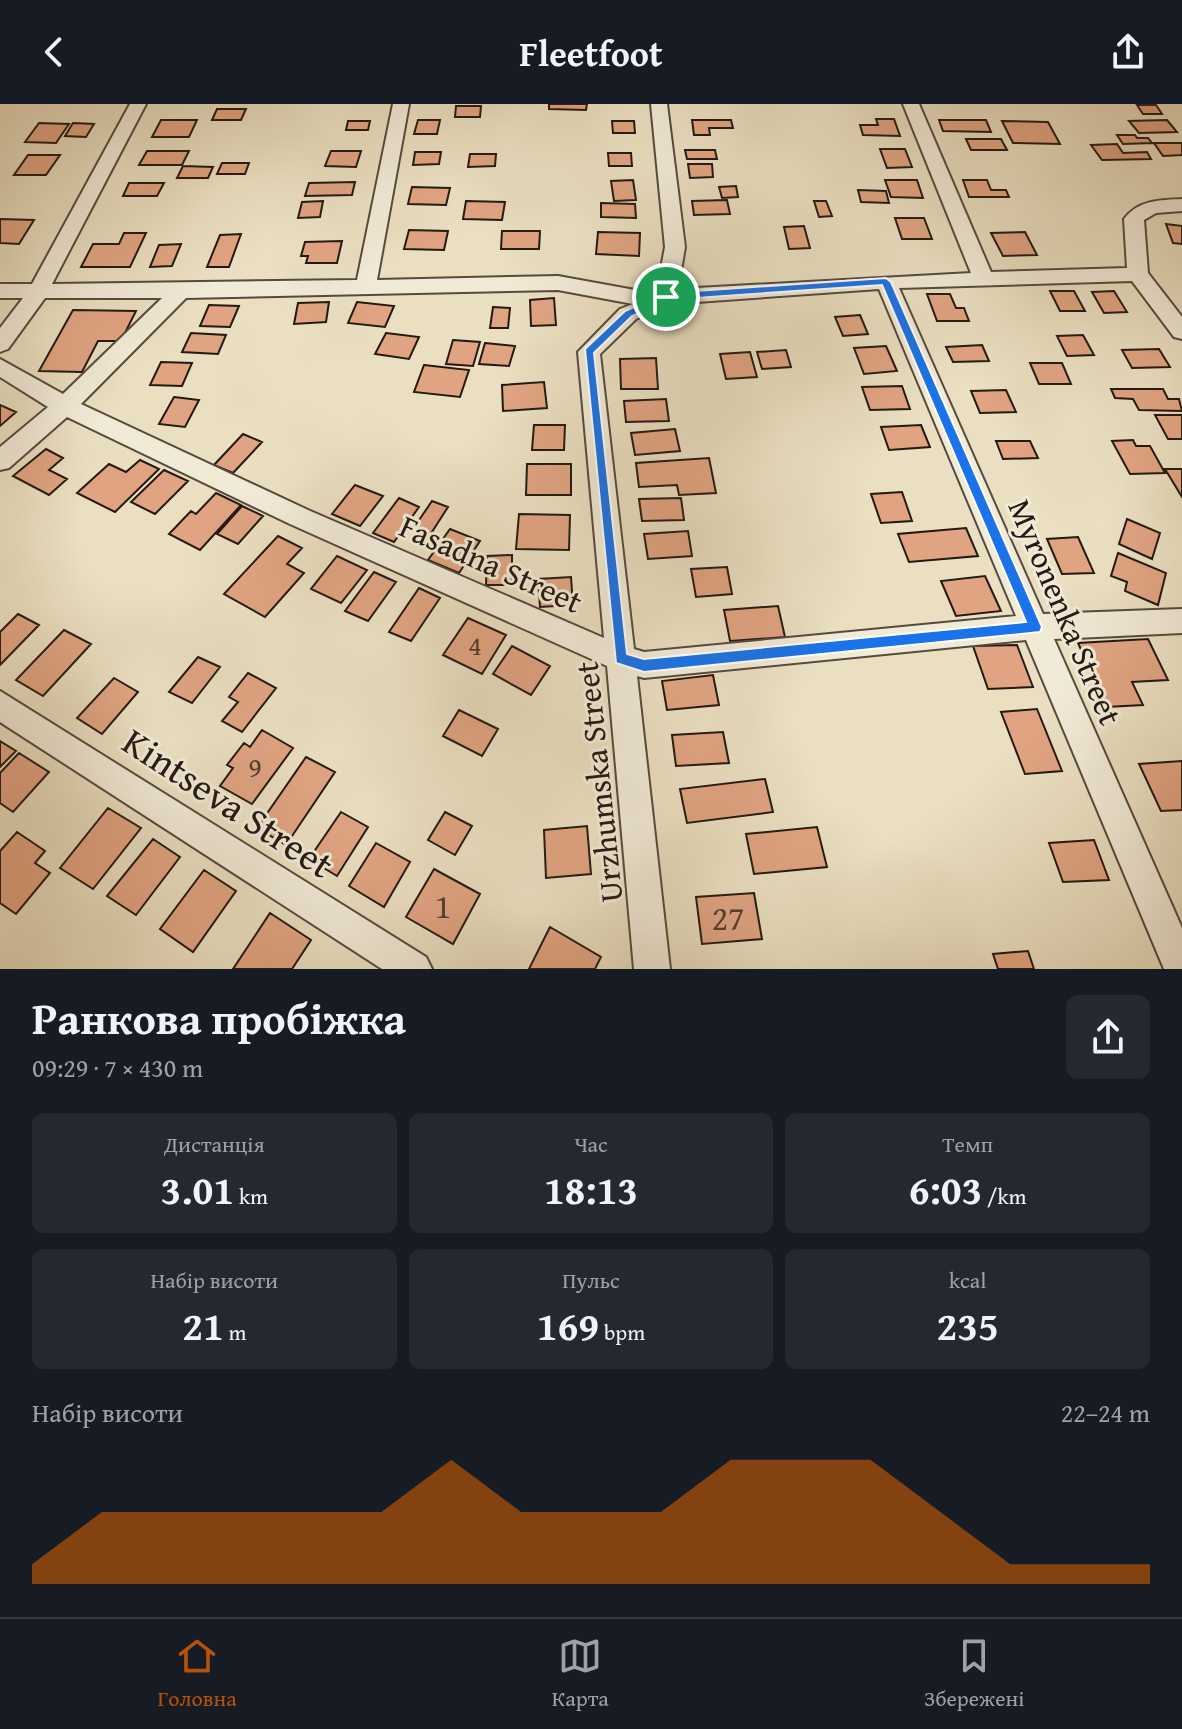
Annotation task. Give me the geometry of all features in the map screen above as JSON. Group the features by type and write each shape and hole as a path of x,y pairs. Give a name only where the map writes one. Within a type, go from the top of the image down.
{"street":[{"path":"0,344 38,292 138,104"},
{"path":"366,286 401,104"},
{"path":"659,104 675,247 666,297"},
{"path":"911,104 984,280"},
{"path":"1182,205 1148,208 1139,212 1134,219 1138,274 1182,332"},
{"path":"0,291 181,291 558,283 635,297 666,297 886,282 1138,274"},
{"name":"Myronenka Street","path":"886,282 1182,969"},
{"path":"0,461 65,406 181,291"},
{"name":"Urzhumska Street","path":"652,969 589,352 628,314 666,297"},
{"name":"Fasadna Street","path":"0,367 65,406 299,517 621,659 644,665 1035,627 1182,621"},
{"name":"Kintseva Street","path":"0,705 414,969"}],"building":[{"path":"549,104 587,104 586,110 549,109"},
{"path":"1137,105 1156,105 1162,114 1143,114"},
{"path":"456,106 481,106 480,117 455,117"},
{"path":"217,109 246,109 241,120 212,120"},
{"path":"876,119 894,119 900,136 863,135 860,125 878,125"},
{"path":"161,120 197,120 189,137 152,137"},
{"path":"418,120 440,120 437,134 414,134"},
{"path":"692,120 731,120 733,128 709,128 710,135 694,135"},
{"path":"939,120 986,120 991,132 943,131"},
{"path":"1167,120 1177,132 1139,133 1129,121"},
{"path":"348,121 370,121 368,130 346,130"},
{"path":"612,121 634,121 635,133 613,133"},
{"path":"1002,121 1048,122 1060,144 1013,143"},
{"path":"39,123 69,124 56,143 25,142"},
{"path":"73,123 94,124 86,137 65,136"},
{"path":"1117,135 1135,135 1137,138 1148,138 1152,143 1123,144"},
{"path":"966,139 1001,139 1007,150 971,150"},
{"path":"1154,143 1182,143 1182,155 1163,156"},
{"path":"1117,144 1123,153 1147,152 1151,159 1102,160 1091,145"},
{"path":"880,149 905,149 912,167 887,168"},
{"path":"685,150 715,150 717,159 687,159"},
{"path":"147,151 189,151 182,165 139,165"},
{"path":"331,151 361,151 356,167 325,166"},
{"path":"415,152 441,152 439,164 413,165"},
{"path":"608,153 631,153 632,166 609,166"},
{"path":"470,154 496,154 495,166 468,167"},
{"path":"28,155 60,155 46,175 14,175"},
{"path":"222,163 249,163 245,174 217,174"},
{"path":"688,164 712,164 713,177 690,178"},
{"path":"183,166 213,167 208,178 177,178"},
{"path":"633,180 636,200 614,201 611,181"},
{"path":"885,180 917,180 923,198 891,197"},
{"path":"963,180 987,180 991,190 1006,190 1009,197 969,197"},
{"path":"355,182 352,195 305,196 309,183"},
{"path":"129,183 164,183 157,196 123,196"},
{"path":"736,186 738,197 722,198 719,187"},
{"path":"412,187 450,188 446,205 408,204"},
{"path":"858,190 886,191 889,203 861,202"},
{"path":"727,200 730,214 694,215 692,201"},
{"path":"323,201 320,217 298,218 302,202"},
{"path":"466,201 505,202 502,220 463,219"},
{"path":"814,201 826,201 832,216 819,217"},
{"path":"601,203 635,204 636,218 601,217"},
{"path":"895,218 924,218 932,239 902,239"},
{"path":"0,219 34,220 19,244 0,243"},
{"path":"1166,224 1182,226 1182,244 1173,243"},
{"path":"804,226 810,248 789,249 784,227"},
{"path":"409,230 448,231 444,250 404,249"},
{"path":"502,231 540,231 539,249 501,249"},
{"path":"598,232 640,233 639,256 596,254"},
{"path":"1025,232 1037,255 1003,256 991,233"},
{"path":"124,233 146,233 130,267 81,267 93,244 119,244"},
{"path":"241,234 229,267 207,267 220,235"},
{"path":"342,241 337,263 306,263 308,256 301,256 305,242"},
{"path":"181,244 172,266 150,267 159,245"},
{"path":"1050,291 1074,291 1085,311 1060,311"},
{"path":"1114,291 1127,312 1104,313 1092,292"},
{"path":"927,294 950,294 956,308 964,308 969,321 937,321"},
{"path":"554,298 556,325 531,326 530,300"},
{"path":"329,302 326,322 294,324 298,303"},
{"path":"357,302 394,306 385,327 348,323"},
{"path":"209,305 239,306 230,327 200,326"},
{"path":"493,307 510,308 508,328 490,328"},
{"path":"73,310 136,311 121,341 98,341 82,372 39,371"},
{"path":"860,315 868,334 843,336 835,317"},
{"path":"191,333 226,335 218,354 182,352"},
{"path":"386,333 419,337 409,359 375,354"},
{"path":"1083,335 1094,355 1067,356 1057,336"},
{"path":"453,340 480,342 473,366 446,364"},
{"path":"485,343 515,346 509,366 479,364"},
{"path":"982,345 989,361 953,362 946,347"},
{"path":"886,346 897,371 864,374 854,348"},
{"path":"1159,349 1170,367 1132,368 1122,350"},
{"path":"786,350 791,367 762,369 757,352"},
{"path":"750,352 757,377 726,379 720,354"},
{"path":"656,358 658,389 621,389 620,359"},
{"path":"161,362 192,363 182,386 150,385"},
{"path":"1030,363 1062,363 1071,384 1039,384"},
{"path":"424,365 469,370 460,397 414,392"},
{"path":"544,382 547,408 503,411 502,385"},
{"path":"902,386 910,409 870,410 862,387"},
{"path":"1111,389 1163,389 1168,399 1179,399 1182,411 1139,410 1133,399 1115,398"},
{"path":"1006,390 1016,412 980,413 971,391"},
{"path":"174,397 199,400 185,427 159,424"},
{"path":"666,399 669,421 626,422 624,401"},
{"path":"0,405 16,412 0,426"},
{"path":"1155,415 1182,415 1182,439 1168,439"},
{"path":"534,425 565,425 564,450 532,450"},
{"path":"921,425 930,447 889,450 881,427"},
{"path":"675,429 680,451 635,455 631,433"},
{"path":"243,434 262,442 233,473 214,465"},
{"path":"1133,440 1136,446 1150,446 1165,473 1130,474 1112,441"},
{"path":"996,441 1030,441 1038,458 1003,459"},
{"path":"46,449 63,458 49,470 67,479 49,495 13,476"},
{"path":"709,458 716,493 679,495 677,485 639,487 636,463"},
{"path":"140,460 159,469 115,512 77,493 109,464 126,472"},
{"path":"527,464 571,464 571,495 526,495"},
{"path":"1165,469 1182,469 1182,497"},
{"path":"164,470 188,481 155,514 131,502"},
{"path":"355,485 383,496 360,526 332,514"},
{"path":"902,492 912,521 881,523 871,494"},
{"path":"216,493 241,505 200,550 169,534 191,511 196,514"},
{"path":"399,498 419,507 394,542 373,533"},
{"path":"681,498 684,520 642,521 639,499"},
{"path":"432,501 448,507 430,535 413,529"},
{"path":"242,506 263,516 238,544 217,534"},
{"path":"519,514 570,515 569,550 516,549"},
{"path":"1127,519 1160,533 1152,559 1119,544"},
{"path":"966,528 978,556 909,562 898,534"},
{"path":"450,529 480,541 459,573 428,560"},
{"path":"688,531 692,556 648,559 644,534"},
{"path":"278,536 302,548 287,564 304,573 265,617 224,594"},
{"path":"1078,537 1094,573 1062,574 1047,539"},
{"path":"1118,553 1166,573 1158,605 1125,591 1127,582 1111,576"},
{"path":"512,555 512,585 486,585 487,556"},
{"path":"337,556 367,570 341,603 311,589"},
{"path":"727,567 732,594 696,597 691,569"},
{"path":"374,572 396,582 368,621 345,611"},
{"path":"985,576 1001,611 956,616 941,581"},
{"path":"571,577 573,605 540,607 538,579"},
{"path":"419,588 440,598 411,641 389,632"},
{"path":"778,606 785,637 730,641 724,610"},
{"path":"18,614 39,625 0,665 0,632"},
{"path":"468,618 506,635 482,674 443,655"},
{"path":"64,630 91,644 43,696 16,680"},
{"path":"1148,639 1168,680 1132,682 1143,705 1106,707 1078,643"},
{"path":"1017,645 1033,687 988,689 973,646"},
{"path":"512,646 550,666 531,695 493,674"},
{"path":"198,657 220,667 192,703 169,692"},
{"path":"248,673 276,688 242,732 222,721 238,702 229,697"},
{"path":"713,675 719,705 667,710 662,681"},
{"path":"114,678 138,692 102,734 77,718"},
{"path":"1037,709 1062,771 1025,774 1001,712"},
{"path":"459,710 498,729 482,756 443,736"},
{"path":"262,730 293,748 252,804 220,786 233,768 227,765 244,743 250,747"},
{"path":"723,732 729,763 676,766 672,735"},
{"path":"0,741 16,751 0,767"},
{"path":"19,753 49,772 13,812 0,803 0,773"},
{"path":"306,757 335,772 286,845 257,828"},
{"path":"1182,761 1182,810 1161,811 1139,764"},
{"path":"765,779 773,812 687,823 680,789"},
{"path":"108,808 141,828 93,889 60,868"},
{"path":"341,812 368,827 337,876 309,859"},
{"path":"445,812 472,826 455,855 428,840"},
{"path":"587,826 591,874 546,878 544,830"},
{"path":"817,827 827,867 754,874 746,834"},
{"path":"17,832 45,851 35,863 50,873 16,914 0,903 0,851"},
{"path":"153,839 180,857 136,915 107,896"},
{"path":"1094,840 1109,880 1063,882 1049,843"},
{"path":"376,843 410,862 384,907 349,886"},
{"path":"434,869 480,894 453,944 406,917"},
{"path":"204,870 236,891 193,952 160,929"},
{"path":"754,893 762,939 702,944 696,897"},
{"path":"270,913 311,940 292,969 233,969"},
{"path":"550,927 601,957 595,969 529,969"},
{"path":"1028,951 1034,969 998,969 993,954"}],"route":[{"path":"886,282 1035,627 644,665 621,659 589,352 628,314 666,297 886,282"}]}
